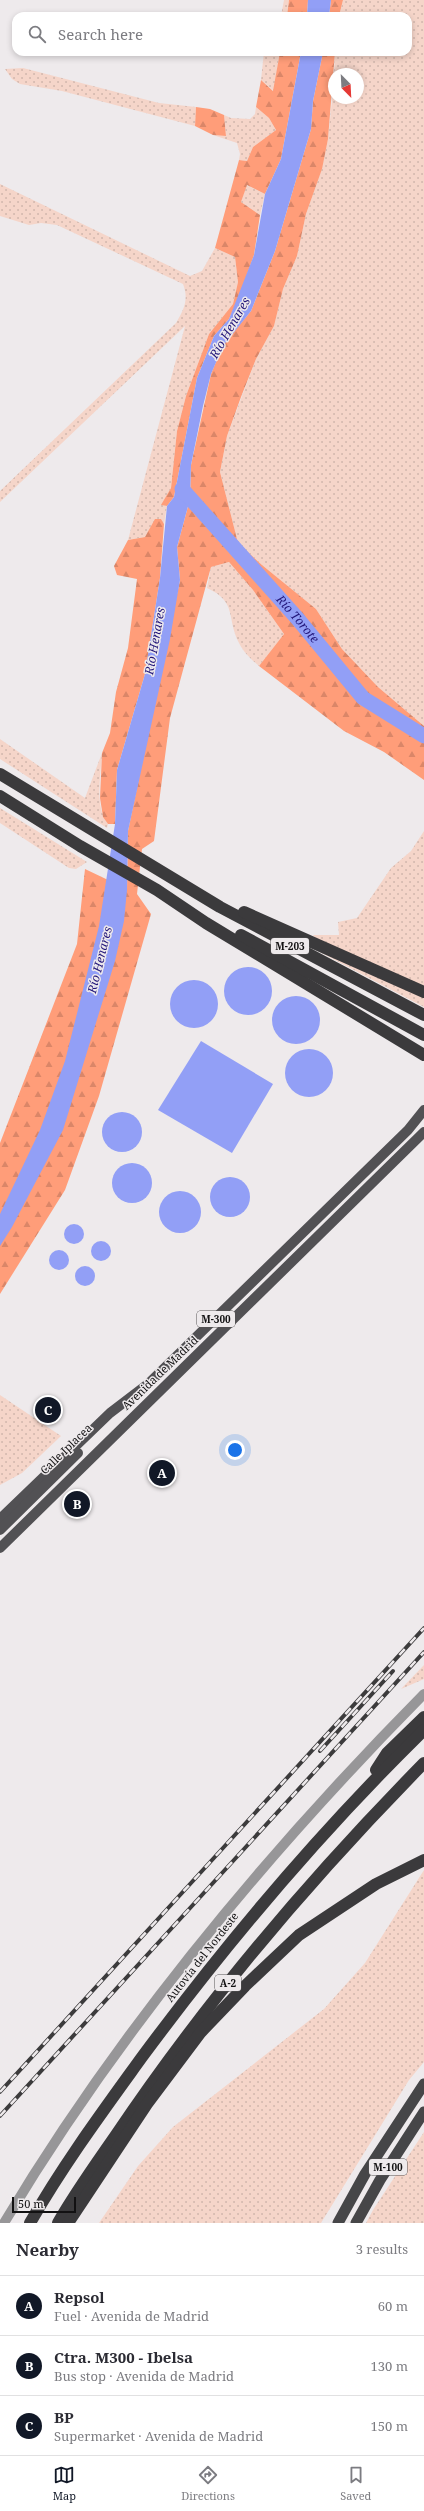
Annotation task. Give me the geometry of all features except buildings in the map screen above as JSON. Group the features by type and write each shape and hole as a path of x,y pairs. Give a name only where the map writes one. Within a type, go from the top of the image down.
{"highway":[{"name":"M-203","path":"0,774 220,907 283,942 423,1015"},
{"name":"M-203","path":"0,796 80,846 162,893 421,1033"},
{"path":"180,882 295,936 424,992"},
{"name":"M-203","path":"162,893 206,923 424,1055"},
{"name":"A-2","path":"357,1797 387,1753 424,1716"},
{"name":"Autovía del Nordeste","path":"30,2223 48,2192 174,2013 254,1912 357,1797 424,1730"},
{"name":"A-2","path":"58,2223 140,2099 193,2026 292,1904 362,1826 424,1763"},
{"path":"68,2223 147,2104 201,2032 299,1935 376,1884 424,1860"},
{"name":"M-100","path":"338,2223 365,2174 424,2084"},
{"name":"M-100","path":"356,2223 380,2180 424,2112"}],"main road":[{"name":"Avenida de Madrid","path":"0,1519 110,1413 148,1384 408,1130 424,1110"},
{"name":"Avenida de Madrid","path":"0,1548 424,1132"},
{"name":"Calle Iplacea","path":"0,1530 148,1384"}],"street":[{"path":"4,2223 100,2075 210,1930 324,1799 424,1694"}],"shaded area":[{"path":"284,0 289,0 288,12 282,12"},
{"path":"343,0 424,0 424,726 378,687 342,649 316,609 262,565 238,543 220,472 227,436 256,359 274,326 283,289 297,256 306,214 321,171 328,139 332,104 364,104 364,68 334,68 335,56 412,56 412,12 340,12"},
{"path":"264,56 279,56 274,91 261,80"},
{"path":"23,68 159,103 196,107 195,126 62,91 20,84 12,79 5,69"},
{"path":"256,107 269,118 276,130 253,147 247,161 239,160 240,154 237,143 213,135 226,136 224,115 231,118 250,119 255,114"},
{"path":"0,184 190,276 202,271 215,248 235,257 238,282 233,304 209,334 186,396 177,431 171,488 162,505 167,506 164,524 161,519 145,537 128,540 185,326 0,502 0,491 176,323 186,300 183,284 57,225 41,223 29,225 0,216"},
{"path":"246,185 265,194 260,215 241,202"},
{"path":"229,562 253,590 284,634 259,666 245,653 241,647 235,634 230,611 223,599 217,593 207,588 211,567"},
{"path":"0,739 85,798 102,753 99,790 101,808 108,824 107,828 0,759"},
{"path":"0,808 87,862 76,869 69,868 0,823"},
{"path":"424,831 424,988 318,941 313,935 339,935 338,922 357,918 391,868 411,851"},
{"path":"312,948 424,997 424,1007"},
{"path":"0,1395 61,1436 22,1473 0,1485"},
{"path":"424,1665 424,1679 401,1689"},
{"path":"424,1870 424,2062 409,2080 321,2223 99,2223 138,2166 173,2127 324,2009 365,1963"},
{"path":"424,2132 424,2223 366,2223 373,2210"}],"green space":[{"path":"289,0 308,0 307,12 288,12"},
{"path":"331,0 343,0 340,12 330,12"},
{"path":"279,56 300,56 281,159 265,194 247,185 241,202 260,215 254,255 229,319 214,336 197,378 174,497 167,506 161,505 171,488 177,431 186,396 209,334 233,304 238,282 235,257 215,248 239,160 247,161 253,147 276,130 269,118 256,107 261,80 273,91"},
{"path":"322,56 335,56 334,68 328,68 328,104 331,104 328,139 322,169 306,214 297,256 283,289 274,326 256,359 227,436 220,472 238,543 262,565 316,609 342,649 378,687 424,726 424,780 384,752 344,731 259,666 284,634 253,590 229,562 211,567 170,718 154,841 142,849 137,894 151,914 99,1096 65,1190 0,1294 0,1143 77,944 85,869 127,889 128,831 180,580 177,547 190,499 191,465 211,374 223,345 251,311 275,251 311,129 313,101"},
{"path":"196,107 210,109 224,115 226,136 213,135 195,126"},
{"path":"155,519 161,519 164,524 160,578 145,674 117,770 115,824 108,824 103,817 100,798 102,753 110,733 116,692 128,648 137,579 117,575 114,566 128,540 145,537"}],"water":[{"path":"308,0 331,0 330,12 307,12"},
{"name":"Río Henares","path":"300,56 322,56 313,101 311,129 275,251 251,311 223,346 211,374 203,406 191,465 190,499 177,547 180,580 170,639 128,831 127,890 124,921 115,961 63,1130 12,1227 0,1246 0,1214 40,1130 65,1061 99,926 115,824 117,770 145,674 160,578 167,506 174,497 197,378 214,336 229,319 254,255 265,194 281,159"},
{"path":"248,967 257,969 265,974 270,982 272,991 270,1000 265,1008 257,1013 248,1015 239,1013 231,1008 226,1000 224,991 226,982 231,974 239,969"},
{"path":"194,980 203,982 211,987 216,995 218,1004 216,1013 211,1021 203,1026 194,1028 185,1026 177,1021 172,1013 170,1004 172,995 177,987 185,982"},
{"path":"296,996 305,998 313,1003 318,1011 320,1020 318,1029 313,1037 305,1042 296,1044 287,1042 279,1037 274,1029 272,1020 274,1011 279,1003 287,998"},
{"path":"201,1041 273,1084 232,1153 158,1110"},
{"path":"309,1049 318,1051 326,1056 331,1064 333,1073 331,1082 326,1090 318,1095 309,1097 300,1095 292,1090 287,1082 285,1073 287,1064 292,1056 300,1051"},
{"path":"126,1112 133,1115 139,1121 142,1132 141,1140 133,1149 126,1152 118,1152 111,1149 103,1140 102,1128 105,1121 114,1113"},
{"path":"136,1163 143,1166 149,1172 152,1183 151,1191 143,1200 136,1203 128,1203 121,1200 113,1191 112,1179 115,1172 124,1164"},
{"path":"234,1177 241,1180 247,1186 250,1197 249,1205 241,1214 234,1217 226,1217 219,1214 211,1205 210,1193 213,1186 222,1178"},
{"path":"180,1191 195,1197 201,1212 195,1227 180,1233 165,1227 159,1212 165,1197"},
{"path":"74,1224 81,1227 84,1234 81,1241 74,1244 67,1241 64,1234 67,1227"},
{"path":"101,1241 108,1244 111,1251 108,1258 101,1261 94,1258 91,1251 94,1244"},
{"path":"59,1250 66,1253 69,1260 66,1267 59,1270 52,1267 49,1260 52,1253"},
{"path":"85,1266 92,1269 95,1276 92,1283 85,1286 78,1283 75,1276 78,1269"}],"waterway":[{"name":"Río Torote","path":"182,489 297,618 363,698 424,736"}],"railway":[{"path":"0,2092 424,1628"},
{"path":"0,2116 424,1652"},
{"path":"320,1751 393,1671"}],"place":[{"name":"BP","path":"48,1410"},
{"name":"Repsol","path":"162,1473"},
{"name":"Ctra. M300 - Ibelsa","path":"77,1504"}]}
